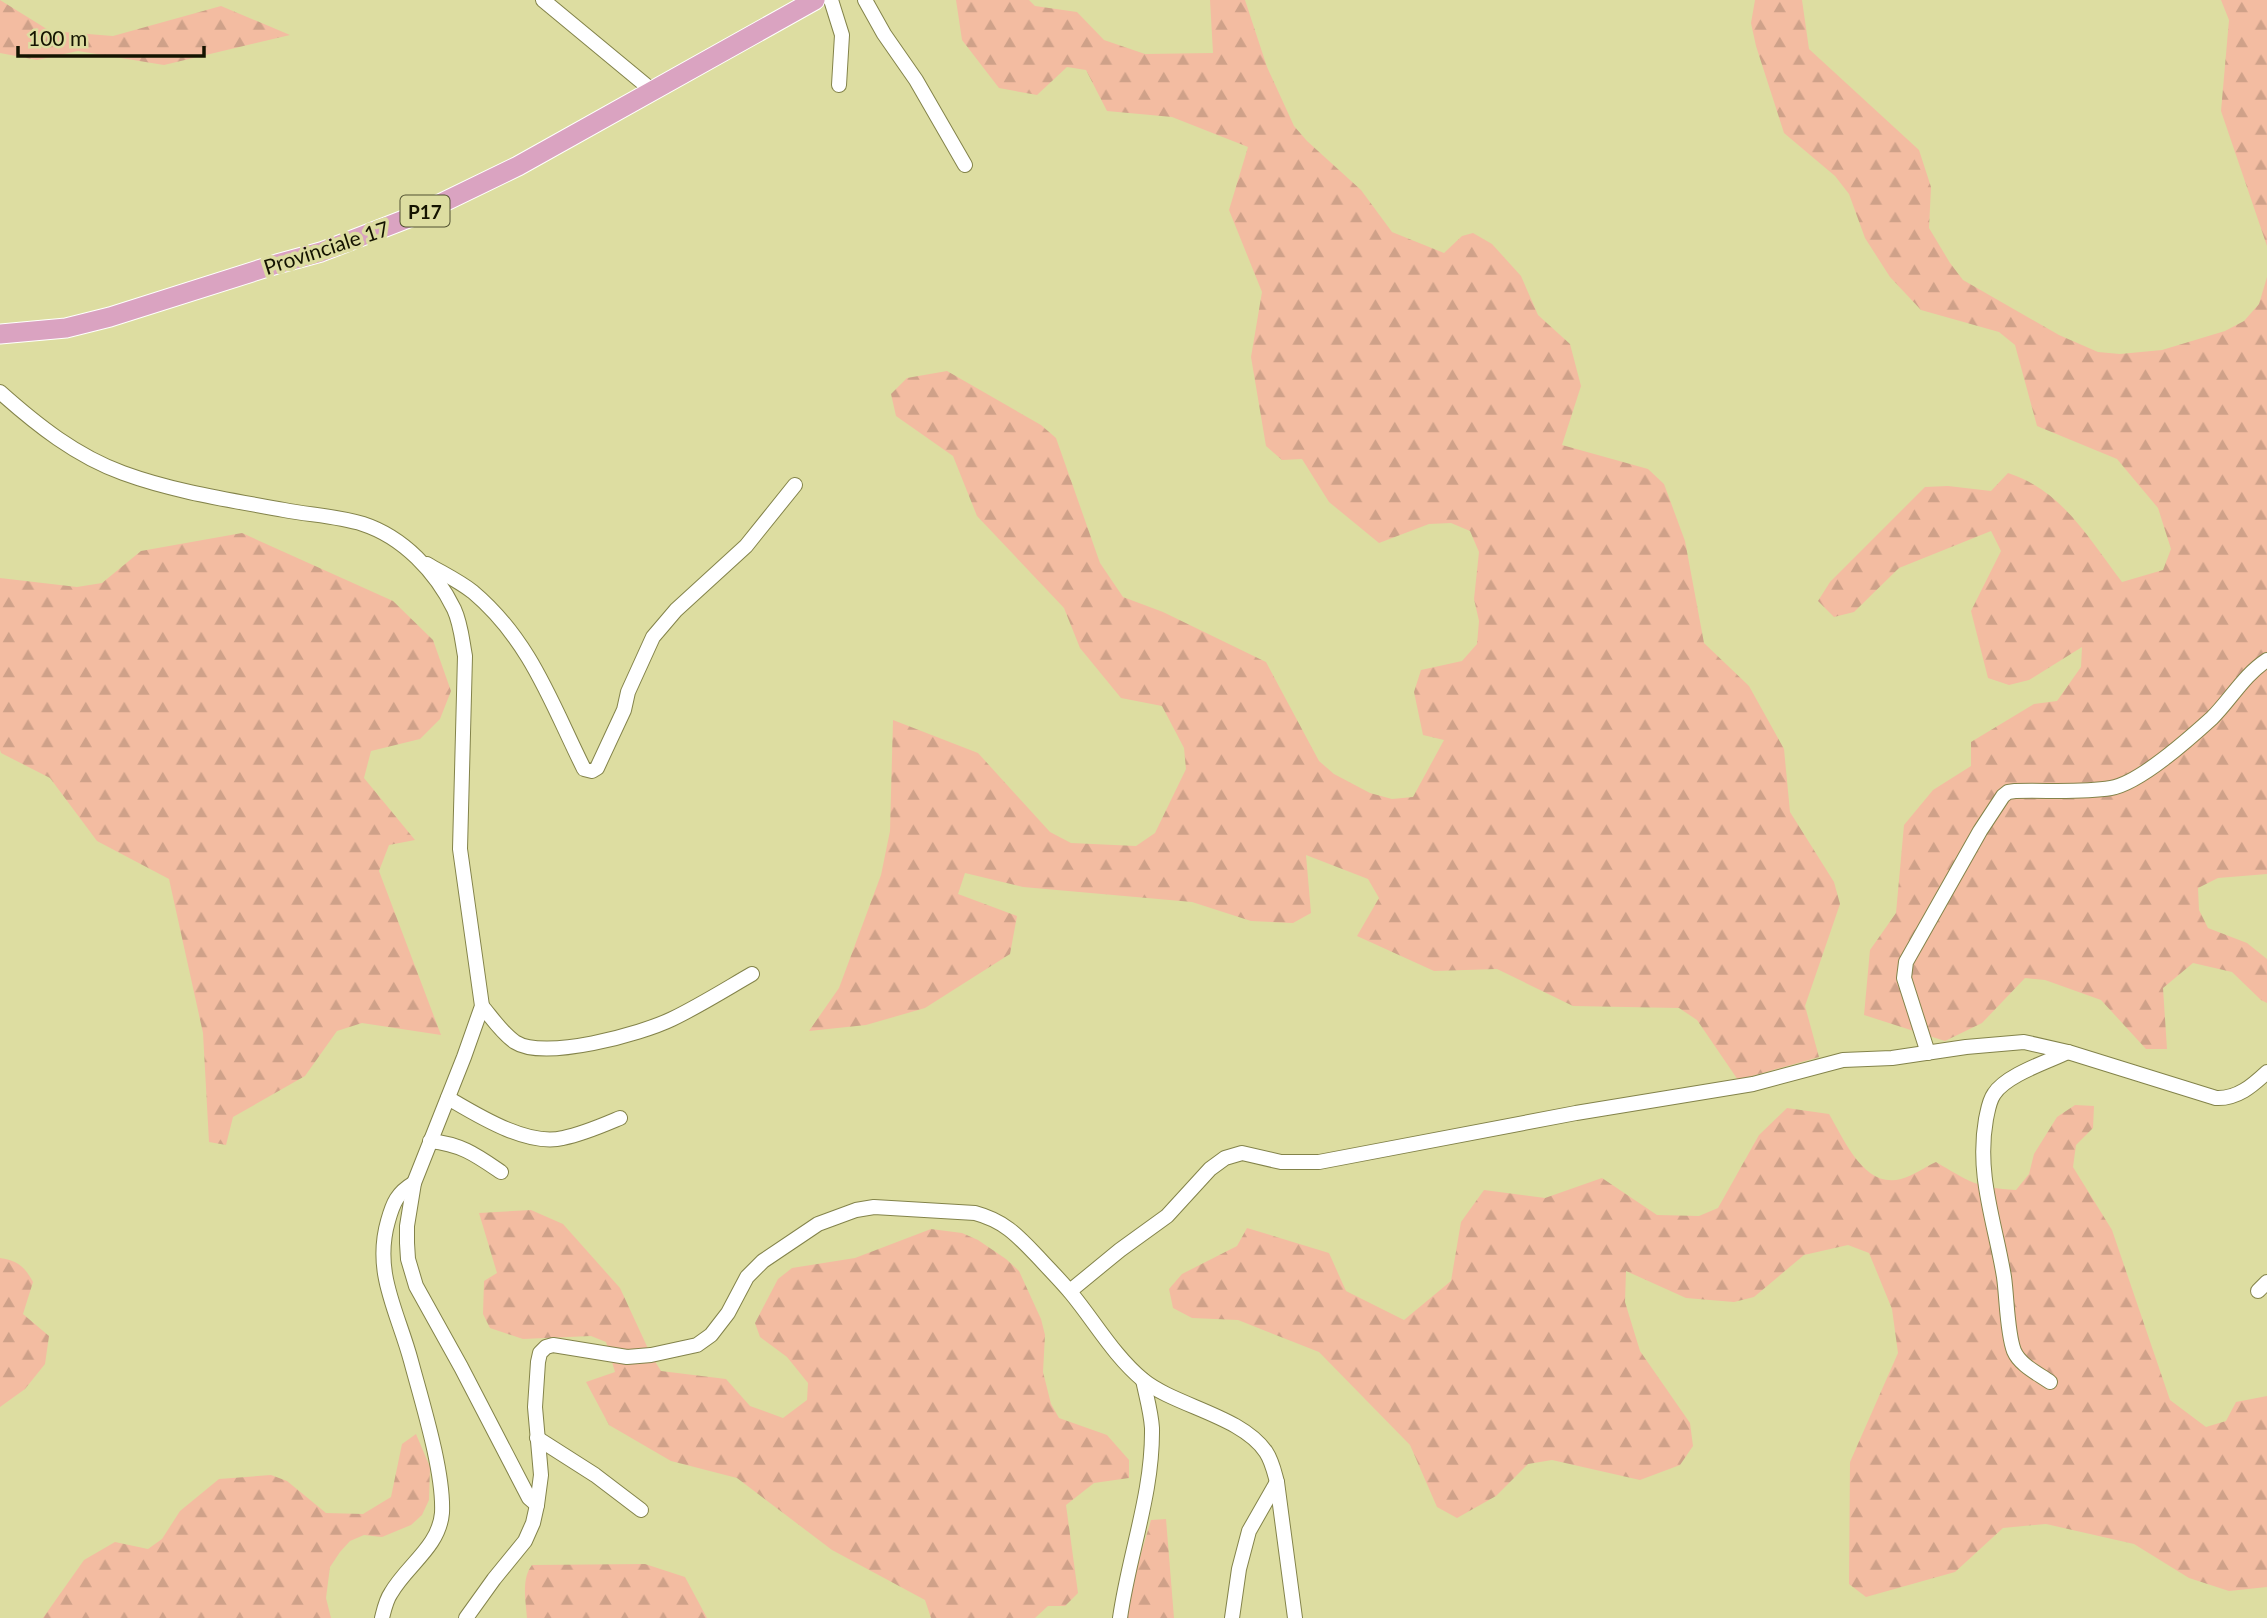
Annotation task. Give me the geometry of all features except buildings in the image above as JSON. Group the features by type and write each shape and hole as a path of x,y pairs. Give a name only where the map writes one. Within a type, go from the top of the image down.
{"main road":[{"name":"Provinciale 17","path":"0,334 66,328 110,317 371,234 519,166 815,0"}],"street":[{"path":"543,0 654,92"},
{"path":"831,0 842,35 839,85"},
{"path":"865,0 884,34 916,80 965,165"},
{"path":"0,391 47,433 80,453 123,473 217,498 347,520 366,525 397,541 420,559 472,591 502,620 532,661 584,769 592,771 597,768 624,710 628,692 653,637 676,610 746,546 795,485"},
{"path":"420,559 454,610 465,656 460,849 482,1006 414,1183 407,1226 408,1259 416,1286 503,1446 524,1491 537,1505"},
{"path":"1928,1053 1904,978 1906,962 1980,831 2003,796 2015,791 2112,788 2145,774 2213,716 2248,675 2267,660"},
{"path":"482,1006 502,1031 516,1043 536,1049 574,1047 643,1030 672,1019 752,974"},
{"path":"1070,1291 1167,1216 1210,1169 1237,1154 1281,1162 1319,1162 1576,1113 1753,1084 1843,1060 1892,1058 2024,1042 2068,1052 2216,1098 2242,1093 2267,1072"},
{"path":"2050,1382 2020,1361 2012,1343 2001,1256 1983,1173 1982,1151 1988,1108 1999,1087 2016,1076 2068,1052"},
{"path":"448,1098 491,1123 522,1135 540,1138 562,1139 620,1118"},
{"path":"430,1141 468,1150 501,1172"},
{"path":"382,1618 391,1592 432,1541 440,1526 442,1510 438,1470 428,1428 383,1267 384,1236 394,1199 414,1183"},
{"path":"467,1618 525,1541 533,1523 541,1475 535,1407 540,1353 553,1345 627,1357 697,1345 711,1335 728,1313 747,1277 763,1261 818,1224 856,1210 874,1207 975,1213 1008,1227 1070,1291 1126,1363 1143,1380 1160,1391 1221,1418 1253,1438 1265,1450 1277,1482 1296,1618"},
{"path":"1120,1618 1125,1581 1143,1512 1151,1458 1152,1425 1143,1380"},
{"path":"537,1438 595,1475 641,1510"},
{"path":"1232,1618 1234,1596 1249,1531 1277,1482"}],"green space":[{"path":"0,0 50,31 113,36 221,6 290,35 164,65 78,51 37,60 0,53"},
{"path":"956,0 1029,0 1035,6 1077,12 1104,40 1145,54 1213,53 1210,0 1245,0 1267,67 1294,126 1361,190 1392,232 1444,253 1462,236 1473,233 1492,244 1521,276 1538,315 1570,344 1581,386 1562,445 1648,469 1664,484 1685,541 1704,643 1749,686 1784,749 1790,812 1834,882 1840,904 1805,1006 1819,1057 1738,1080 1697,1020 1679,1008 1573,1006 1497,969 1434,971 1357,936 1379,898 1368,879 1306,855 1311,913 1293,923 1251,921 1192,902 1023,887 965,873 958,894 1017,916 1010,954 925,1008 866,1025 809,1031 839,988 881,875 890,831 893,720 978,753 1050,832 1071,843 1136,846 1155,833 1186,769 1184,748 1162,706 1121,698 1080,648 1064,608 977,516 953,456 896,416 891,394 907,378 947,371 1041,425 1056,438 1100,563 1123,597 1163,612 1266,662 1319,761 1334,774 1370,793 1392,799 1413,797 1444,740 1423,735 1414,692 1421,670 1462,661 1477,644 1479,621 1474,599 1479,552 1470,531 1451,523 1429,524 1379,543 1329,502 1302,459 1282,460 1266,446 1251,357 1262,292 1229,210 1248,147 1172,117 1107,111 1086,70 1067,67 1037,95 999,88 962,40"},
{"path":"1755,0 1802,0 1809,49 1919,150 1931,187 1929,228 1963,280 2059,335 2098,352 2120,354 2162,350 2225,331 2244,321 2259,304 2267,277 2267,874 2218,878 2198,888 2199,910 2208,928 2247,943 2267,959 2267,1003 2232,972 2193,963 2163,988 2167,1049 2146,1049 2101,1000 2045,980 2025,978 1982,1023 1945,1041 1864,1015 1870,950 1896,913 1904,825 1933,790 1971,766 1971,742 2034,704 2057,701 2081,667 2082,647 2029,680 2009,685 1988,678 1971,611 2001,551 1991,531 1899,568 1854,612 1834,617 1818,601 1830,582 1925,487 1948,486 1991,491 2008,473 2044,491 2059,504 2086,533 2122,582 2163,570 2171,549 2158,508 2117,459 2037,426 2015,345 1999,332 1921,310 1890,277 1865,238 1849,194 1835,176 1784,133 1756,46 1751,23"},
{"path":"2221,0 2267,0 2267,246 2221,111 2229,20"},
{"path":"242,533 393,601 433,640 451,691 440,719 420,739 371,751 364,778 415,840 389,845 379,871 441,1035 362,1023 337,1031 305,1076 233,1117 226,1145 209,1142 203,1033 169,879 97,841 50,778 1,753 0,578 77,587 102,583 141,551"},
{"path":"2075,1105 2094,1106 2093,1128 2076,1145 2073,1167 2112,1230 2170,1400 2206,1427 2226,1421 2236,1402 2267,1396 2267,1587 2229,1591 2189,1578 2134,1544 2046,1524 2003,1528 1955,1572 1866,1597 1849,1584 1850,1462 1898,1353 1892,1309 1869,1253 1848,1245 1804,1255 1754,1297 1734,1302 1686,1298 1626,1271 1625,1302 1640,1351 1690,1423 1693,1446 1680,1465 1640,1480 1552,1460 1528,1464 1496,1496 1457,1518 1437,1507 1410,1445 1319,1352 1238,1320 1192,1318 1173,1308 1169,1289 1182,1274 1237,1246 1247,1228 1329,1253 1346,1291 1404,1320 1451,1281 1461,1222 1484,1190 1545,1198 1602,1178 1657,1215 1699,1216 1718,1208 1759,1135 1787,1108 1829,1114 1857,1160 1876,1177 1901,1179 1936,1162 1973,1182 2016,1190 2029,1174 2034,1154 2057,1117"},
{"path":"531,1210 563,1224 620,1288 661,1371 726,1379 750,1406 783,1418 807,1400 808,1383 787,1357 760,1337 755,1323 778,1279 792,1268 855,1258 931,1229 962,1233 978,1240 1006,1259 1019,1271 1041,1319 1045,1335 1043,1372 1051,1404 1059,1418 1107,1435 1129,1460 1129,1478 1094,1483 1066,1505 1078,1593 1065,1606 1048,1606 1035,1618 931,1618 925,1600 832,1550 737,1478 671,1461 609,1425 586,1382 615,1372 606,1342 591,1336 523,1339 490,1328 483,1314 484,1281 497,1273 479,1213"},
{"path":"0,1258 11,1260 24,1268 30,1277 33,1282 23,1314 49,1336 45,1364 25,1389 0,1407"},
{"path":"416,1434 430,1467 429,1500 422,1515 411,1525 382,1537 364,1535 350,1541 340,1552 330,1567 326,1598 331,1618 43,1618 84,1560 115,1542 148,1549 162,1539 180,1511 219,1479 271,1475 287,1481 326,1513 363,1514 391,1497 402,1444"},
{"path":"1166,1519 1174,1618 1125,1618 1124,1611 1151,1520"},
{"path":"645,1564 685,1577 707,1618 527,1618 525,1583 532,1565"}]}
